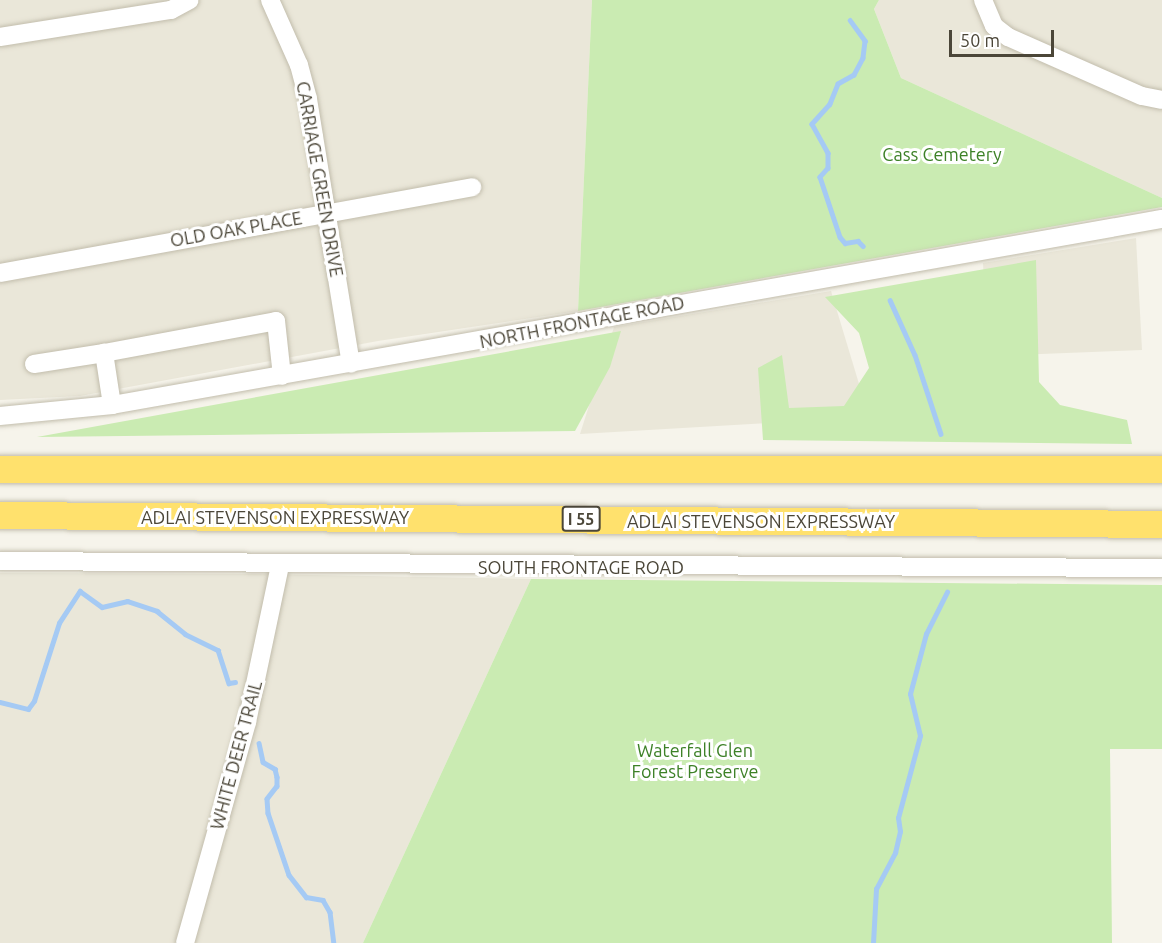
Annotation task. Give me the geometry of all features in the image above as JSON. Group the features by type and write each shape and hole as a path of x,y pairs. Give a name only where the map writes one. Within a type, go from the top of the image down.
{"highway":[{"path":"0,468 1162,469"},
{"name":"ADLAI STEVENSON EXPRESSWAY","path":"0,515 1162,524"}],"street":[{"path":"0,37 171,10 190,0"},
{"name":"CARRIAGE GREEN DRIVE","path":"270,0 299,65 308,99 351,364"},
{"path":"983,0 994,26 1008,37 1143,96 1162,100"},
{"name":"OLD OAK PLACE","path":"0,273 472,187"},
{"name":"NORTH FRONTAGE ROAD","path":"0,416 112,405 1162,219"},
{"path":"34,364 276,321 282,376"},
{"path":"104,353 112,405"},
{"name":"SOUTH FRONTAGE ROAD","path":"0,561 280,566 1162,568"},
{"name":"WHITE DEER TRAIL","path":"185,943 247,722 280,566"}],"shaded area":[{"path":"0,0 592,0 578,311 378,341 80,396 0,400"},
{"path":"879,0 1162,0 1162,198 901,78 874,9"},
{"path":"1136,238 1142,350 988,356 983,263"},
{"path":"831,291 869,417 580,434 614,327"},
{"path":"0,573 254,574 531,579 363,943 0,943"}],"green space":[{"name":"Cass Cemetery","path":"592,0 879,0 874,9 901,78 1162,198 1162,207 578,311"},
{"path":"1036,260 1039,382 1060,405 1127,420 1132,444 763,440 758,368 782,355 789,408 844,406 869,368 859,333 825,297"},
{"path":"621,331 610,367 575,431 37,437"},
{"name":"Waterfall Glen Forest Preserve","path":"531,579 1162,585 1162,749 1110,749 1112,943 363,943"}],"waterway":[{"path":"850,20 865,41 863,58 854,75 838,84 830,104 812,124 828,153 828,168 820,177 840,237 845,243 858,241 863,246"},
{"path":"890,300 915,355 941,434"},
{"path":"0,702 28,709 34,701 59,623 80,591 102,607 127,601 157,611 185,634 218,650 229,683 235,682"},
{"path":"873,943 876,889 895,853 900,832 898,818 920,736 910,694 926,634 947,592"},
{"path":"259,743 263,762 275,769 277,777 277,786 267,799 268,813 289,875 306,897 323,900 330,912 334,943"}]}
